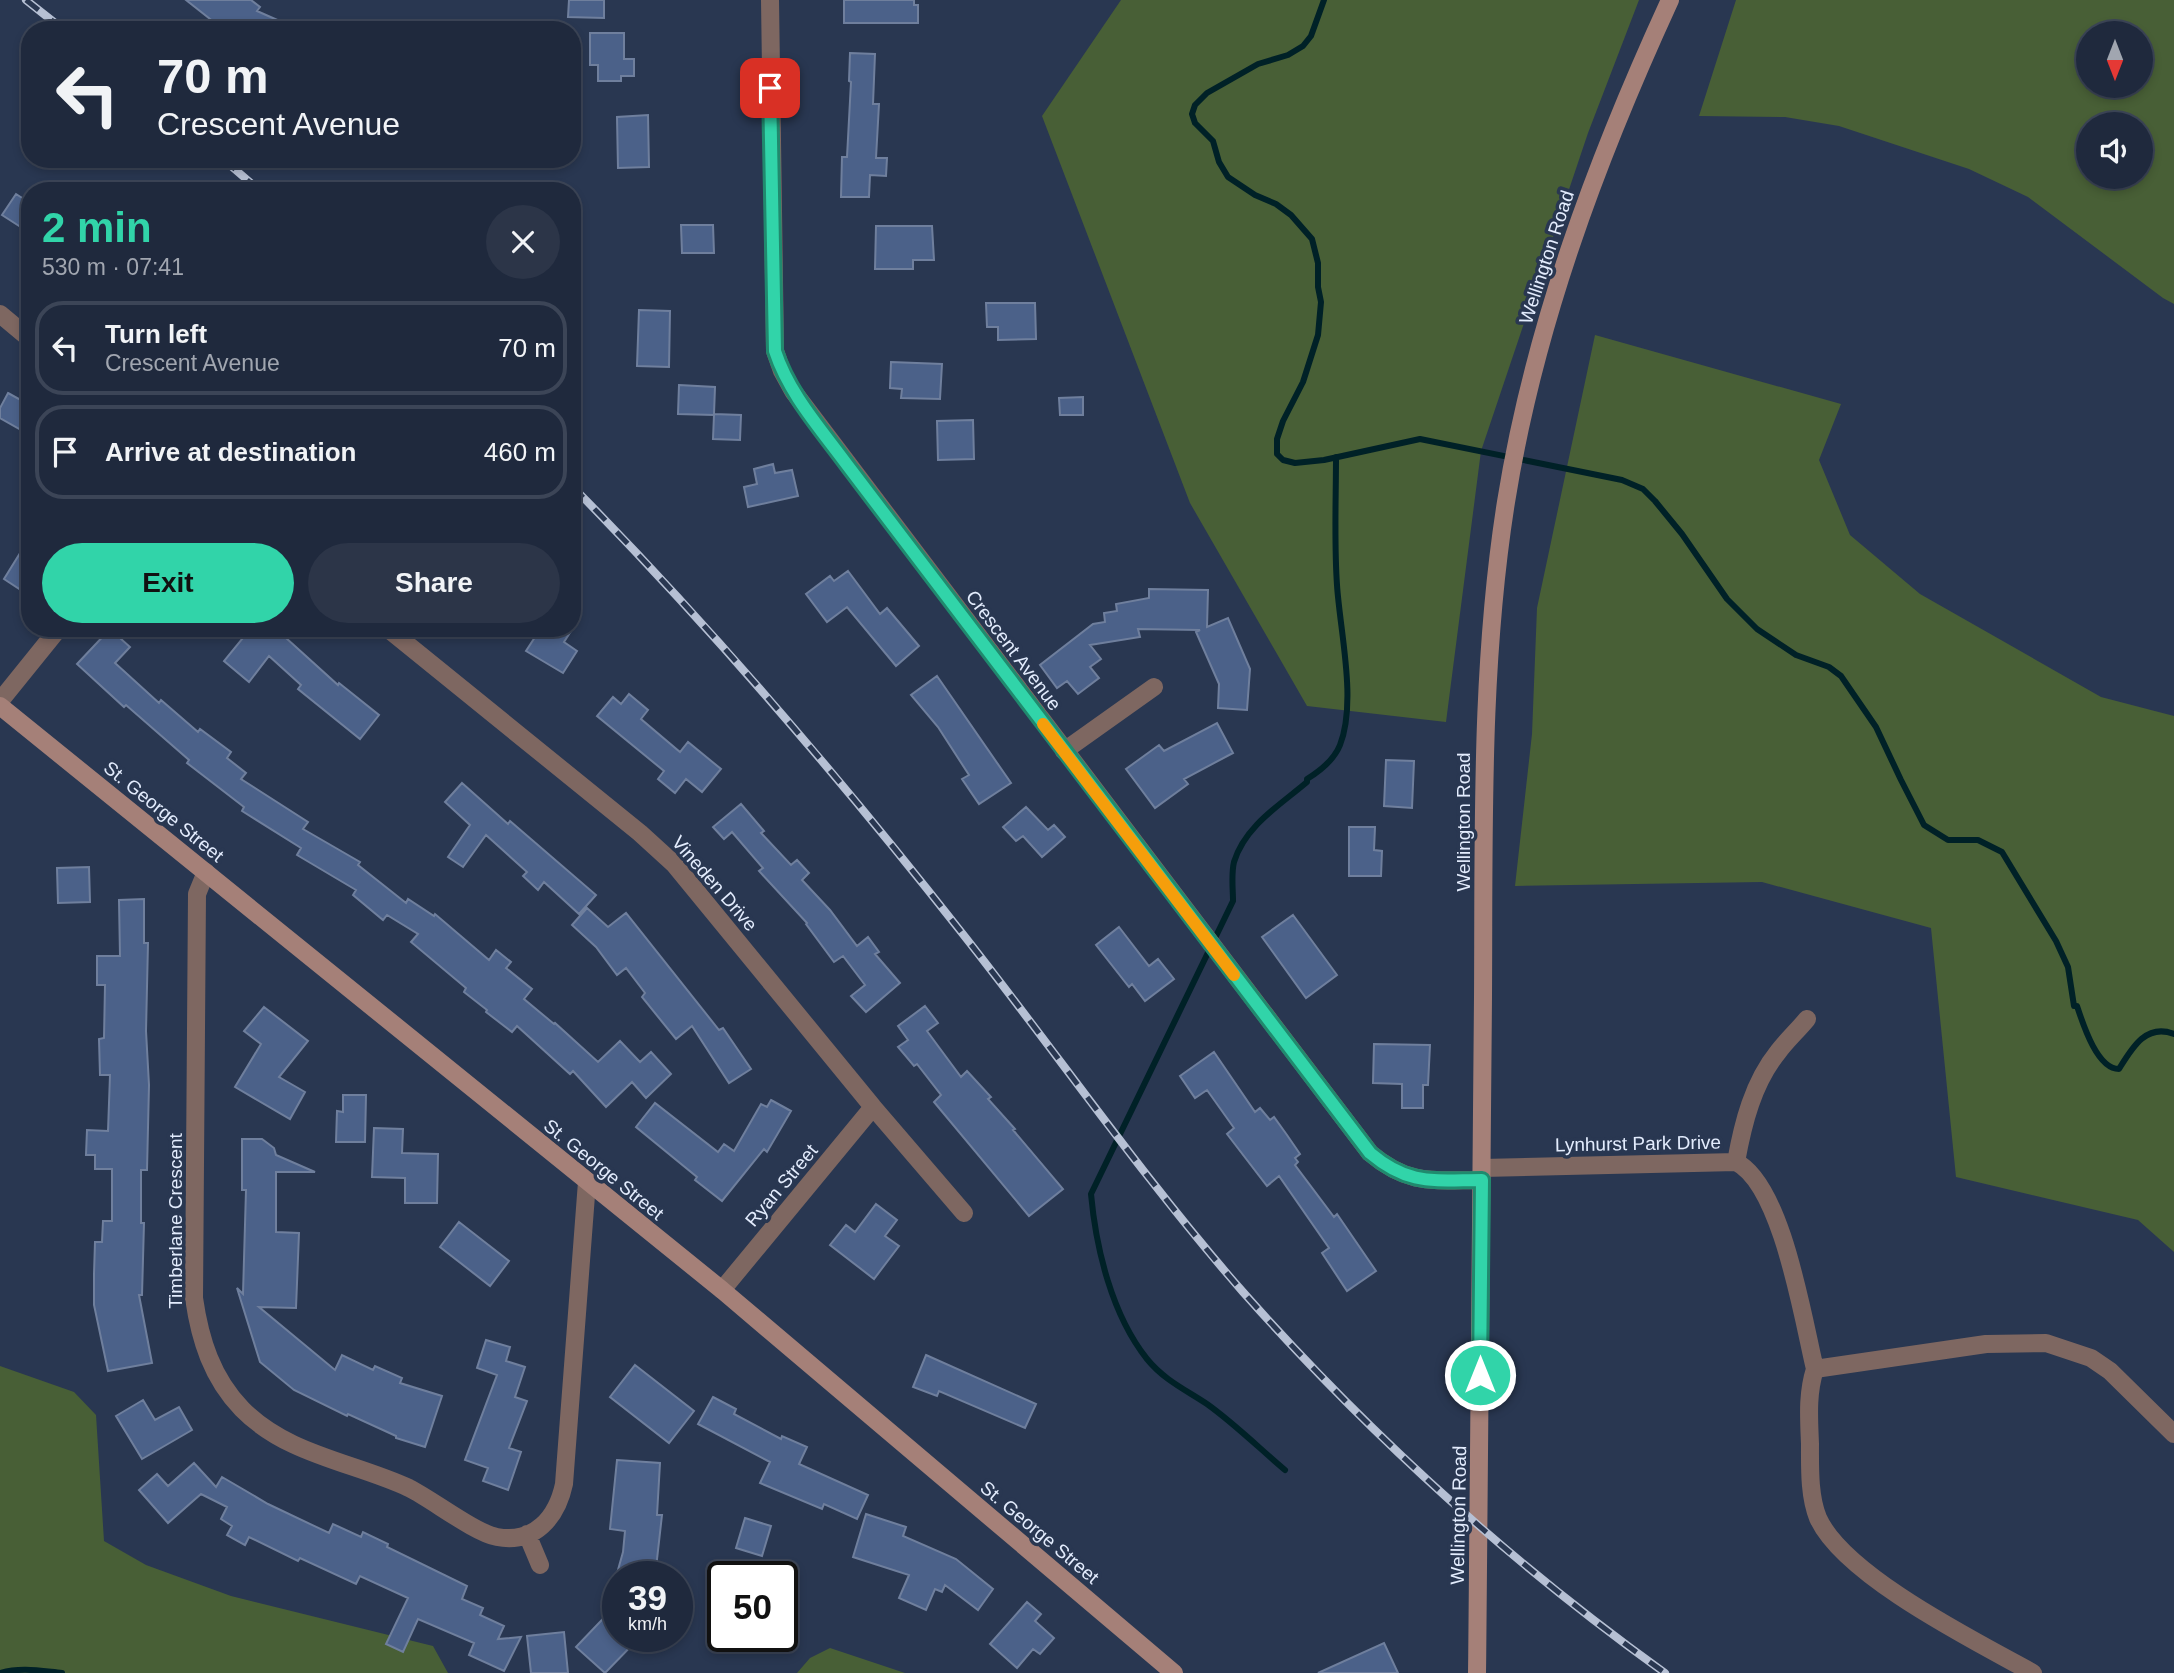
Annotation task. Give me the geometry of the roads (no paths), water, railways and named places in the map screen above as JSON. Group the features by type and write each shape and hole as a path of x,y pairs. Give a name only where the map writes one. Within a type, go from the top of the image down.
{"main road":[{"name":"Wellington Road","path":"1477,1673 1485,727 1492,615 1506,503 1533,372 1560,274 1602,155 1670,0"},
{"name":"St. George Street","path":"0,703 722,1290 1174,1673"}],"street":[{"name":"Crescent Avenue","path":"770,0 775,351 782,371 817,424 1370,1153 1390,1170 1411,1178 1438,1180 1482,1174"},
{"path":"0,314 21,332"},
{"path":"0,703 52,637"},
{"name":"Vineden Drive","path":"398,637 620,816 674,864 873,1107 964,1213"},
{"path":"1064,751 1154,687"},
{"name":"Timberlane Crescent","path":"206,873 197,894 194,1265 197,1323 212,1366 221,1383 243,1410 278,1437 299,1448 409,1488 481,1531 497,1537 527,1534"},
{"path":"1736,1162 1744,1117 1761,1078 1777,1053 1807,1019"},
{"name":"Ryan Street","path":"722,1290 873,1107"},
{"name":"Lynhurst Park Drive","path":"1482,1174 1736,1162 1745,1166 1761,1186 1777,1218 1815,1369 1809,1397 1812,1491 1817,1516 1830,1538 1847,1556 1909,1601 2033,1673"},
{"path":"540,1565 527,1534 547,1524 560,1502 564,1485 587,1182"},
{"path":"1815,1369 1986,1345 2046,1343 2091,1358 2110,1371 2174,1434"}],"waterway":[{"path":"1324,0 1311,36 1303,46 1288,55 1258,64 1207,93 1195,105 1192,114 1195,123 1213,141 1219,162 1228,177 1291,215 1312,239 1318,263 1321,302 1318,335 1303,382 1283,421 1277,439 1277,454 1283,460 1295,463 1324,460 1420,439 1622,480 1643,489 1682,534 1727,599 1757,629 1796,655 1829,667 1841,676 1876,727 1924,825 1948,840 1978,840 2002,852 2056,941 2068,967 2074,1006 2077,1006 2092,1044 2104,1062 2119,1069 2135,1046 2148,1035 2164,1031 2174,1034"},
{"path":"1285,1470 1207,1404 1168,1379 1147,1359 1135,1342 1108,1281 1097,1237 1091,1194 1233,901 1233,867 1239,849 1255,827 1326,765 1340,745 1345,727 1347,687 1336,569 1336,457"},
{"path":"0,1673 23,1670 62,1673"}],"railway":[{"path":"26,0 53,21"},
{"path":"233,168 250,182"},
{"path":"581,495 724,649 822,761 962,933 1170,1205 1291,1345 1391,1446 1443,1494 1551,1587 1665,1673"}]}
